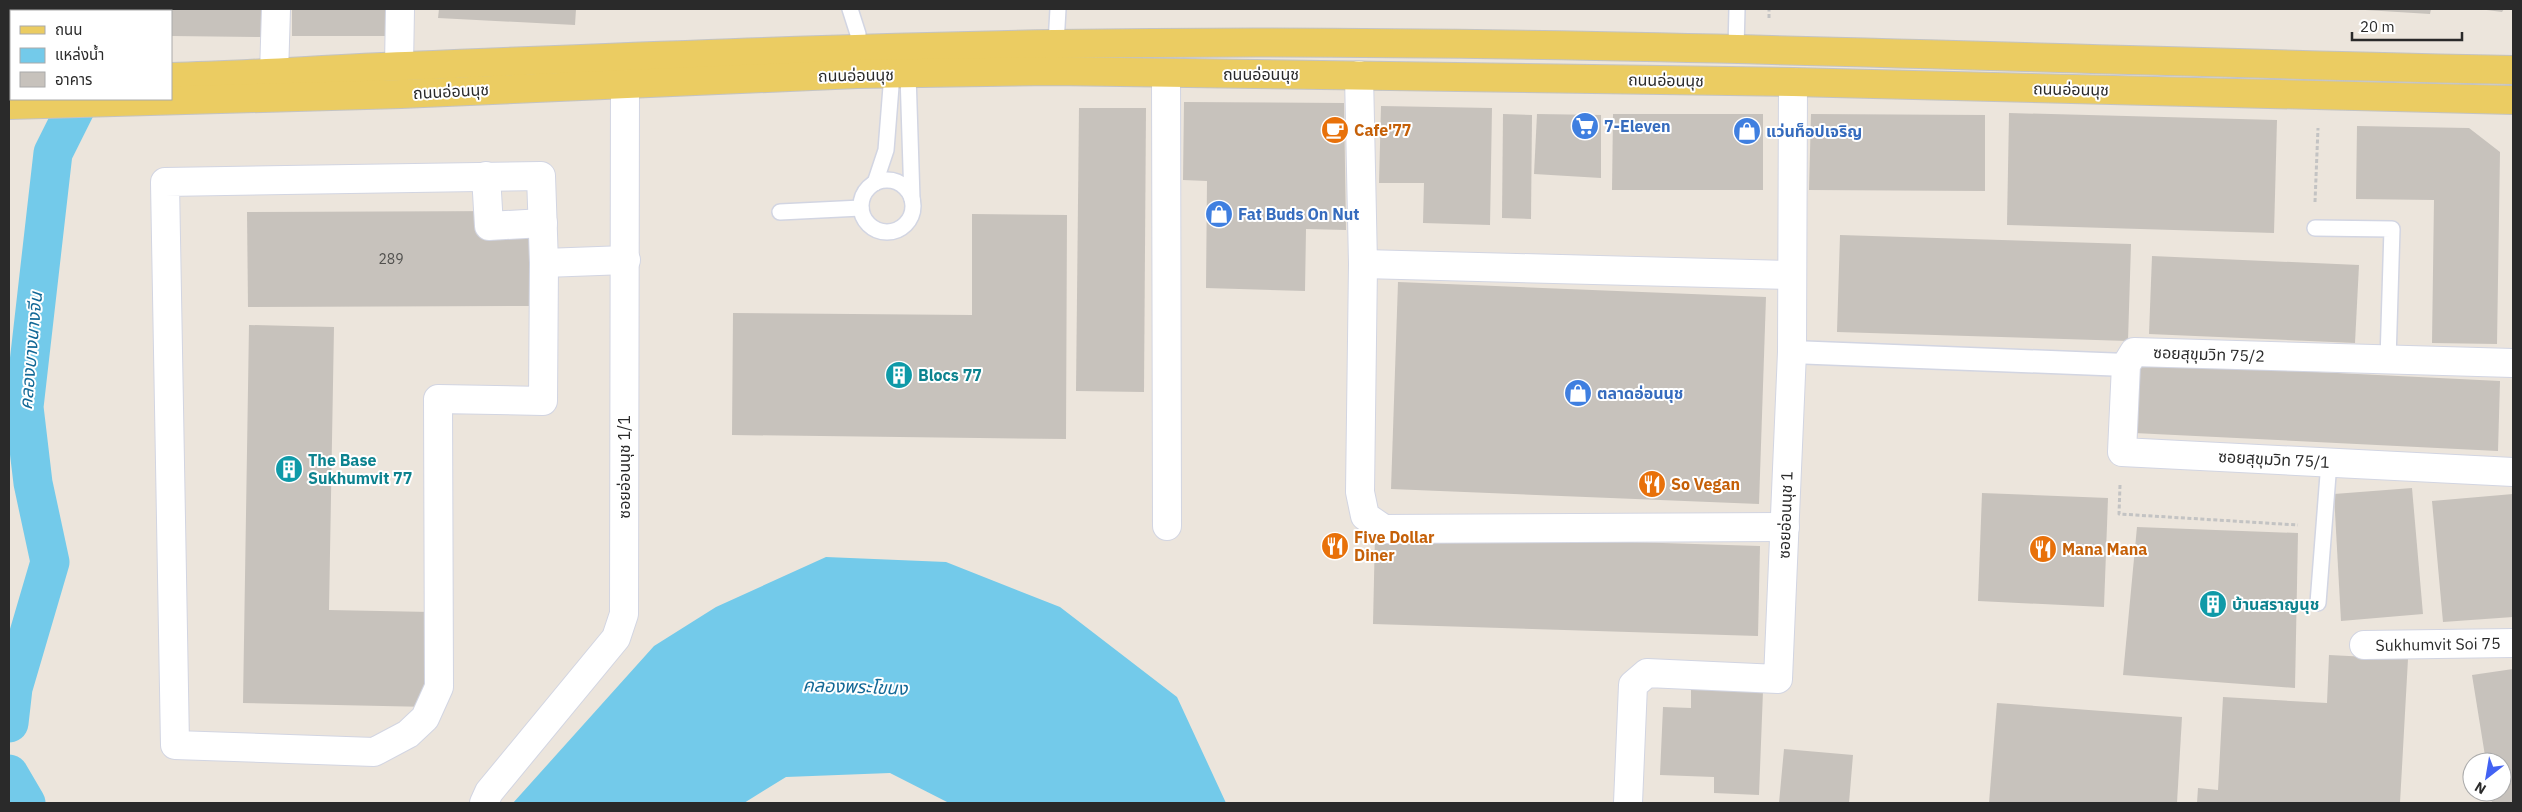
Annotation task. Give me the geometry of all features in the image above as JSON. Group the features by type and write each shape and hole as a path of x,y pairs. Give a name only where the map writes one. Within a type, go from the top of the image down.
{"main road":[{"name":"ถนนอ่อนนุช","path":"172,77 401,94 625,83 1056,44 1407,43 1736,48 2513,70"},
{"path":"1053,71 1056,44"},
{"name":"ถนนอ่อนนุช","path":"172,98 274,86 398,66 857,62 900,74 1053,71 1359,75 1793,82 2513,100"},
{"path":"398,66 401,94"},
{"name":"ถนนอ่อนนุช","path":"104,100 141,102 158,100"}],"street":[{"path":"274,86 276,9"},
{"path":"398,66 400,9"},
{"path":"1166,73 1167,526"},
{"path":"1359,75 1363,264 1360,492 1365,516 1384,529 1785,527"},
{"name":"ซอยอ่อนนุช 1","path":"1628,803 1633,685 1646,673 1778,679 1792,352 1793,82"},
{"name":"ซอยอ่อนนุช 1/1","path":"484,803 489,792 616,638 624,614 625,83"},
{"path":"486,176 489,226 543,223"},
{"path":"486,176 541,176 544,263 543,401 438,399 440,687 425,718 408,734 374,752 175,745 165,182 486,176"},
{"path":"544,263 626,260"},
{"path":"1363,264 1792,275"},
{"path":"1792,352 2126,365 2122,452"},
{"name":"ซอยสุขุมวิท 75/2","path":"2126,365 2134,352 2513,363"},
{"name":"ซอยสุขุมวิท 75/1","path":"2122,452 2513,472"},
{"name":"Sukhumvit Soi 75","path":"2364,645 2513,643"}],"lane":[{"path":"850,9 858,34 857,62"},
{"path":"1056,44 1058,9"},
{"path":"1736,9 1736,48"},
{"path":"875,183 886,150 900,74"},
{"path":"900,74 913,207 908,223 894,232 886,233 870,227 864,221 861,208 863,195 868,187 875,183 884,180 901,184 912,198"},
{"path":"780,212 861,208"},
{"path":"2315,228 2392,229 2388,360"},
{"path":"2318,603 2329,462"}],"path":[{"path":"2315,228 2318,122"},
{"path":"2122,452 2119,514 2324,526"}],"water":[{"name":"คลองพระโขนง","path":"826,557 946,562 1060,607 1177,697 1226,803 949,803 890,773 786,777 744,803 513,803 654,646 716,607"}],"building":[{"path":"35,9 83,9 83,10"},
{"path":"261,9 261,37 172,36 172,10 142,10"},
{"path":"292,9 385,9 385,36 292,36"},
{"path":"439,9 576,9 575,25 438,18"},
{"path":"2349,9 2431,9 2430,14"},
{"path":"2479,9 2504,9 2502,12"},
{"path":"1184,102 1344,103 1346,230 1306,229 1305,291 1206,288 1207,181 1183,180"},
{"path":"1381,106 1492,108 1490,225 1423,223 1424,183 1379,183"},
{"path":"1079,108 1146,108 1144,392 1076,391"},
{"path":"2009,113 2277,120 2274,233 2007,225"},
{"path":"1503,114 1532,115 1531,219 1502,218"},
{"path":"1537,114 1601,115 1601,178 1534,174"},
{"path":"1613,114 1763,114 1763,190 1612,190"},
{"path":"1811,114 1985,115 1985,191 1809,190"},
{"path":"2357,126 2469,128 2500,152 2497,344 2432,343 2434,200 2356,199"},
{"path":"533,211 534,306 248,307 247,212"},
{"name":"Blocs 77","path":"972,214 1067,215 1066,439 732,435 733,313 972,315"},
{"path":"1840,235 2131,244 2128,341 1837,332"},
{"path":"2152,256 2359,265 2355,343 2149,334"},
{"name":"ตลาดอ่อนนุช","path":"1398,282 1766,297 1759,504 1391,489"},
{"name":"The Base Sukhumvit 77","path":"249,325 334,327 329,610 431,612 430,707 243,703"},
{"path":"2137,363 2500,381 2498,451 2134,433"},
{"path":"2412,488 2423,614 2341,621 2334,494"},
{"name":"Mana Mana","path":"1982,493 2108,498 2104,607 1978,601"},
{"path":"2513,494 2513,617 2443,622 2432,501"},
{"name":"บ้านสราญนุช","path":"2137,527 2298,533 2295,688 2123,675"},
{"path":"1375,534 1760,546 1758,636 1373,624"},
{"path":"2329,655 2408,659 2400,803 2197,803 2198,788 2218,790 2223,697 2327,703"},
{"path":"2513,669 2513,803 2492,803 2512,802 2512,752 2484,752 2472,675"},
{"path":"1691,688 1763,691 1759,795 1714,793 1714,777 1660,775 1663,707 1691,708"},
{"path":"1997,703 2182,717 2177,803 1989,803"},
{"path":"1784,749 1853,755 1849,803 1779,803"}],"waterway":[{"name":"คลองบางนางจีน","path":"9,723 13,688 50,562 33,483 24,407 53,153 80,100"},
{"name":"คลองบางนางจีน","path":"9,774 26,803"}],"place":[{"name":"7-Eleven","path":"1585,126"},
{"name":"Cafe'77","path":"1335,130"},
{"name":"แว่นท็อปเจริญ","path":"1747,131"},
{"name":"Fat Buds On Nut","path":"1219,214"},
{"name":"Blocs 77","path":"899,375"},
{"name":"ตลาดอ่อนนุช","path":"1578,393"},
{"name":"The Base Sukhumvit 77","path":"289,469"},
{"name":"So Vegan","path":"1652,484"},
{"name":"Five Dollar Diner","path":"1335,546"},
{"name":"Mana Mana","path":"2043,549"},
{"name":"บ้านสราญนุช","path":"2213,604"}]}
